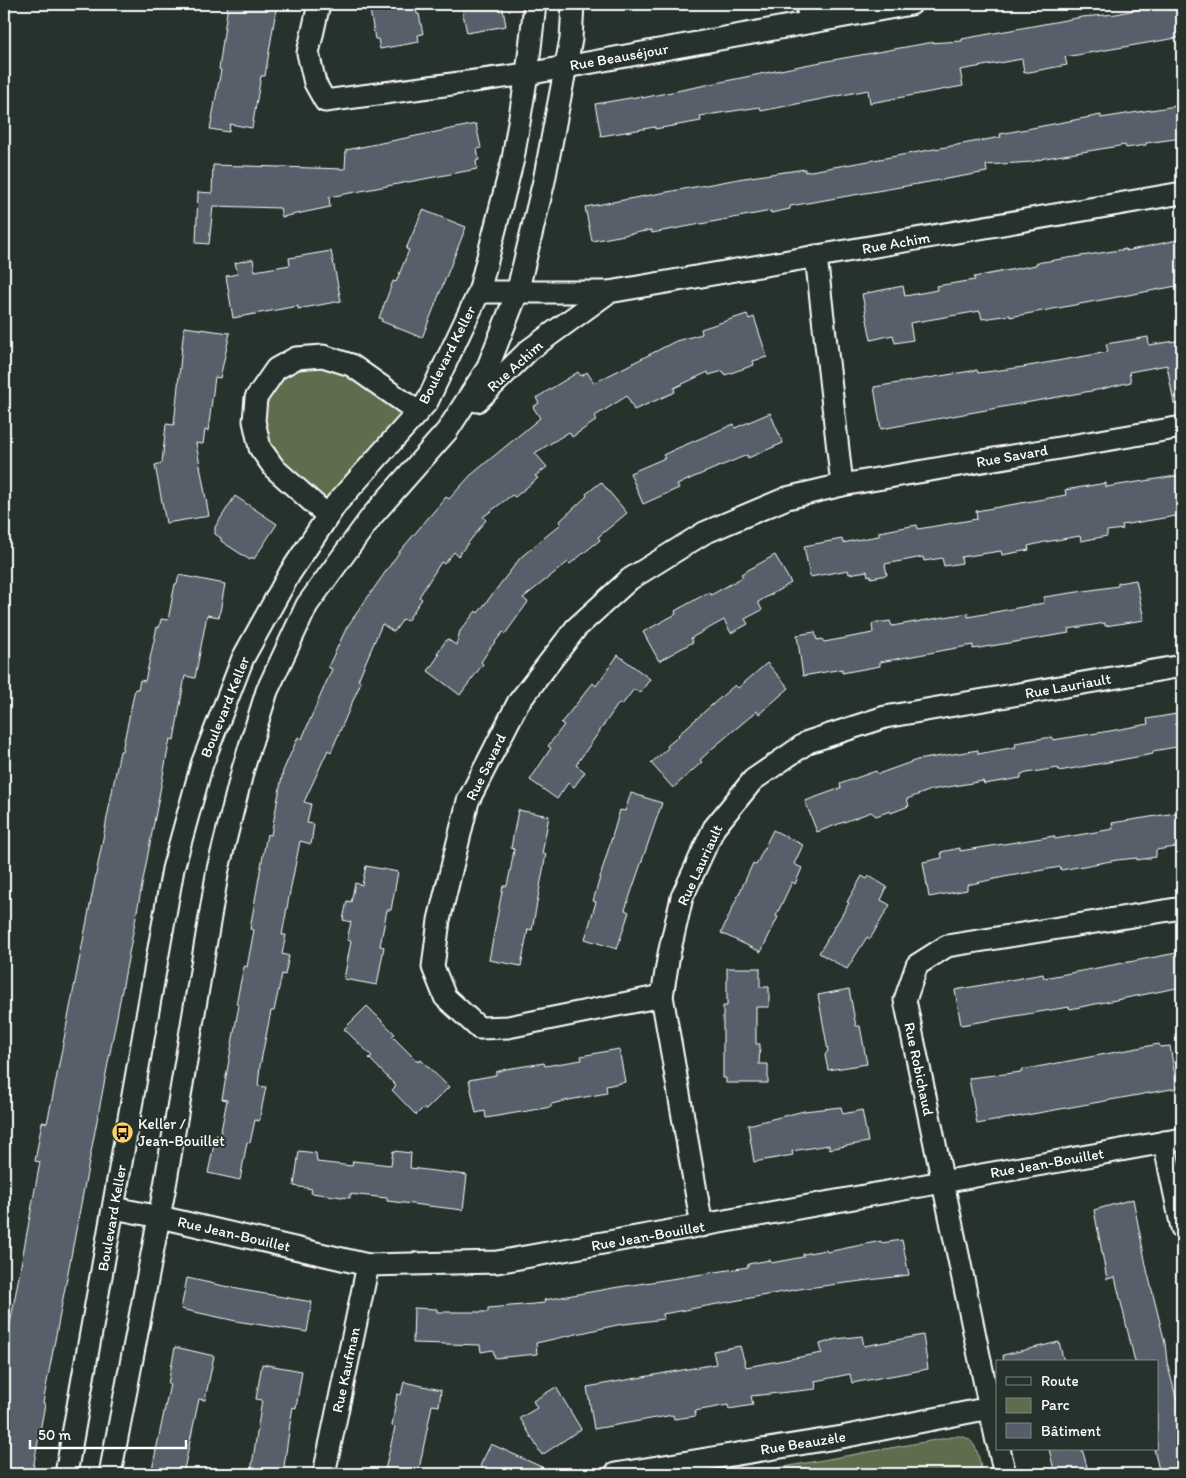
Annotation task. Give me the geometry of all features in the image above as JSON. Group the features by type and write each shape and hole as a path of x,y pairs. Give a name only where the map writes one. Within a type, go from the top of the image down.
{"street":[{"name":"Rue Beauséjour","path":"319,4 308,53 315,83 325,101 527,74 808,13 912,4"},
{"name":"Boulevard Keller","path":"66,1474 173,869 202,764 243,658 290,573 336,504 427,402 479,292 513,159 527,74 535,4"},
{"path":"110,1474 160,1217 218,869 243,769 267,691 308,605 372,516 448,428 487,369 517,293 544,181 566,66 573,4"},
{"name":"Rue Achim","path":"479,292 609,292 1182,193"},
{"path":"816,256 842,485"},
{"name":"Rue Achim","path":"448,428 529,350 609,292"},
{"path":"328,516 275,469 260,448 254,422 256,398 276,369 296,358 323,356 351,365 418,412"},
{"name":"Rue Savard","path":"662,996 508,1027 479,1028 446,997 433,967 440,920 468,801 518,703 576,628 630,579 704,533 788,498 842,485 1182,427"},
{"name":"Rue Lauriault","path":"702,1226 662,996 682,897 714,828 753,780 808,742 885,718 1182,666"},
{"name":"Rue Robichaud","path":"996,1437 905,1000 917,965 947,946 1182,908"},
{"path":"1173,1140 1182,1228"},
{"name":"Rue Jean-Bouillet","path":"114,1208 368,1265 497,1262 1173,1140"},
{"name":"Rue Kaufman","path":"324,1474 368,1265"},
{"name":"Rue Beauzèle","path":"615,1474 842,1437 990,1408"},
{"path":"999,1450 1005,1474"}],"green space":[{"path":"324,364 353,373 407,413 328,502 267,447 262,427 265,401 286,374"},
{"path":"958,1436 965,1437 974,1445 982,1474 744,1474"}],"building":[{"path":"228,4 277,4 265,76 261,76 252,128 230,124 229,132 210,129 221,70 219,69"},
{"path":"369,4 413,4 414,10 416,9 417,14 419,14 423,34 418,35 419,42 380,49 378,39 375,39"},
{"path":"461,4 502,4 506,26 467,33"},
{"path":"1162,4 1182,4 1182,37 1065,57 1067,65 1024,73 1022,59 960,70 963,86 870,103 868,90 761,111 760,107 700,116 701,121 601,136 595,104 642,96 642,98 805,65 928,43 962,41 962,39 1082,17 1116,14"},
{"path":"1182,105 1182,138 1126,148 1125,145 1045,158 1032,162 986,165 987,172 790,206 790,209 771,213 771,211 652,233 651,230 592,241 585,207 744,178 805,169 805,172 863,162 1001,137 1000,134 1101,115 1101,118"},
{"path":"476,124 481,148 477,149 479,160 476,161 477,169 329,197 330,207 282,217 280,208 213,206 209,244 196,243 198,192 212,193 213,165 345,169 346,150"},
{"path":"423,210 466,227 422,338 381,321 382,319 379,318 393,281 396,282 409,250 406,249"},
{"path":"1182,239 1182,285 1010,317 1010,315 982,319 980,311 910,323 913,340 895,343 893,335 871,340 862,294 903,286 905,296 937,290 936,286 975,280 974,277 1036,265 1036,263 1126,249 1126,251"},
{"path":"331,251 341,301 298,309 298,306 233,318 226,276 238,274 235,263 253,259 255,271 290,265 289,258"},
{"path":"747,314 749,319 754,317 767,357 753,361 754,365 725,375 723,371 709,375 708,372 674,388 675,392 634,410 627,396 595,416 597,420 572,437 569,432 535,453 547,467 535,476 538,478 515,497 512,495 483,517 486,520 458,556 454,552 444,564 441,562 419,597 422,599 407,621 403,619 394,632 382,624 358,680 361,682 331,752 328,750 304,802 311,804 307,823 314,824 311,844 300,841 289,897 282,935 286,935 282,954 289,956 285,975 282,974 274,1011 271,1011 260,1066 258,1086 266,1087 259,1121 255,1120 250,1143 247,1142 240,1180 208,1173 216,1135 220,1136 227,1100 222,1099 239,1005 236,1004 244,966 247,967 254,930 250,929 260,872 267,834 271,835 283,771 298,737 302,739 332,669 328,667 347,627 400,551 446,497 449,499 471,475 540,418 533,407 539,403 536,398 578,372 581,376 587,372 594,383 676,341 702,334 701,329"},
{"path":"184,327 230,333 220,378 215,377 208,431 205,430 203,444 196,443 209,516 166,523 155,465 162,463 166,424 174,425"},
{"path":"1148,337 1149,345 1182,340 1182,404 1174,404 1167,365 1129,372 1131,382 1102,389 881,429 874,387 977,370 978,373 1023,367 1108,352 1106,344"},
{"path":"770,413 783,443 748,458 747,455 694,477 677,485 679,488 643,504 630,473 665,458 663,455 734,424 735,428"},
{"path":"1182,475 1182,515 1122,525 1123,529 1107,531 1107,536 1081,541 1080,536 1045,542 1028,546 1029,550 1002,555 1001,551 961,557 962,563 944,566 942,558 924,561 923,557 885,564 887,575 871,578 871,575 868,576 867,571 849,574 848,570 810,577 804,546 842,539 843,543 879,536 879,532 917,525 918,529 977,519 976,511 1066,495 1065,490 1106,483 1106,487"},
{"path":"601,482 627,513 598,537 600,540 570,564 568,562 523,598 528,602 505,634 503,632 491,647 481,662 483,664 460,695 428,671 447,639 456,645 460,631 476,611 478,613 521,557 561,524 560,521 587,496 586,494"},
{"path":"235,496 277,524 254,559 252,557 250,560 221,541 221,538 215,534 215,527"},
{"path":"775,555 791,583 758,602 762,610 745,619 748,624 731,633 724,620 691,638 693,642 659,661 643,632 676,614 675,611 709,592 711,595 743,577 741,574"},
{"path":"179,575 225,584 219,617 207,615 195,678 185,676 174,740 170,739 43,1403 45,1404 32,1474 4,1474 4,1357 40,1162 35,1161 42,1122 47,1123 120,751 122,751 135,689 138,689 140,680 145,681 157,627 159,628 161,619 168,620 175,584 177,584"},
{"path":"1136,580 1144,620 1105,626 1105,623 1068,629 1069,633 973,649 973,645 880,662 880,666 842,673 842,669 803,676 797,635 815,632 817,640 822,639 824,642 873,633 872,624 890,621 892,626 968,613 968,617 1044,603 1044,597 1118,586 1118,583"},
{"path":"618,655 650,679 640,693 634,689 622,705 619,703 576,765 585,772 574,787 568,783 557,799 530,780 551,748 548,746 564,725 561,723 593,683 596,686"},
{"path":"767,663 789,688 759,714 757,711 714,747 700,760 702,762 673,788 651,763 668,748 667,746 678,735 721,697 735,685 738,688"},
{"path":"1182,713 1182,746 1153,751 1153,754 1059,771 1058,768 1021,774 1021,778 984,784 983,781 931,790 907,799 909,806 891,813 890,811 876,816 871,812 817,832 805,801 841,788 840,784 859,777 876,771 878,774 917,760 978,750 978,754 1016,747 1015,743 1052,737 1053,740 1110,731 1148,724 1147,719"},
{"path":"631,793 662,803 625,910 629,912 617,949 585,939 596,902 593,901 620,810 625,811"},
{"path":"518,810 549,816 542,854 546,854 532,930 528,929 521,966 489,960 503,886 507,886 511,867 514,849 511,848"},
{"path":"1182,812 1182,846 1156,850 1156,857 1137,860 1137,858 1117,860 1061,870 1060,867 967,885 967,890 929,897 923,862 942,858 941,852 960,848 960,851 1054,836 1055,839 1113,829 1112,823"},
{"path":"773,830 803,845 794,864 802,868 795,884 792,882 761,952 721,933 753,863 756,865"},
{"path":"366,866 398,872 391,910 387,910 380,946 384,947 377,985 344,979 351,941 347,940 351,922 343,920 347,901 351,902 355,883 362,885"},
{"path":"862,876 867,879 869,876 887,887 881,900 890,905 870,939 867,937 847,969 819,953 849,903 847,902"},
{"path":"1182,952 1182,987 1070,1009 1069,1007 961,1025 955,990 1043,974 1044,978"},
{"path":"727,968 760,968 760,987 769,987 769,1007 756,1007 756,1044 760,1044 759,1064 768,1064 768,1083 726,1083 726,1078 723,1078 723,1006 727,1006"},
{"path":"849,989 856,1026 860,1026 867,1064 828,1070 825,1055 828,1051 818,995"},
{"path":"367,1006 395,1034 392,1036 418,1062 421,1060 449,1087 426,1110 423,1108 416,1115 392,1090 396,1086 369,1058 372,1056 344,1029"},
{"path":"1159,1044 1160,1047 1170,1046 1177,1088 977,1124 969,1078 1022,1072 1021,1070"},
{"path":"619,1049 625,1082 606,1086 607,1093 551,1104 551,1107 486,1118 485,1111 476,1113 469,1080 496,1075 496,1072 506,1069 544,1063 545,1066 582,1060 581,1056"},
{"path":"841,1107 843,1114 862,1110 868,1142 829,1149 829,1145 792,1151 793,1155 754,1162 748,1125 804,1111"},
{"path":"299,1151 316,1153 317,1162 352,1166 353,1161 391,1165 393,1151 411,1153 410,1168 467,1175 463,1210 387,1201 387,1198 350,1194 350,1198 311,1193 312,1189 294,1186"},
{"path":"1133,1199 1147,1270 1165,1343 1167,1362 1182,1421 1182,1474 1160,1474 1154,1450 1158,1450 1158,1360 1135,1360 1115,1277 1107,1279 1094,1210"},
{"path":"902,1240 909,1275 799,1289 663,1314 664,1319 617,1325 536,1343 537,1354 495,1358 493,1350 481,1352 480,1345 413,1343 414,1308 437,1309 437,1312 488,1312 488,1308 545,1303 544,1300 748,1267 748,1264 770,1260 771,1263 803,1257 803,1254 826,1250 827,1252 881,1241 881,1243"},
{"path":"187,1278 312,1302 307,1332 236,1321 181,1309"},
{"path":"923,1335 928,1369 852,1383 850,1374 815,1381 816,1389 751,1396 753,1405 729,1409 728,1405 695,1411 696,1416 674,1419 673,1415 594,1429 587,1387 716,1364 713,1351 740,1346 746,1367 822,1353 820,1344 836,1339 862,1336 864,1346"},
{"path":"1059,1342 1064,1360 1004,1360 1003,1355"},
{"path":"175,1347 214,1356 205,1400 199,1399 183,1474 151,1474 170,1384 168,1384"},
{"path":"262,1364 302,1371 296,1408 293,1407 283,1474 251,1472 262,1400 256,1399"},
{"path":"404,1382 441,1390 439,1406 432,1405 418,1474 384,1474 395,1427 392,1426 397,1394 401,1395"},
{"path":"556,1387 581,1429 542,1455 520,1418 537,1408 533,1401"},
{"path":"491,1444 557,1474 480,1474 483,1468 480,1466"},
{"path":"1049,1450 1082,1450 1089,1474 1055,1474"}],"place":[{"name":"Keller / Jean-Bouillet","path":"122,1133"}]}
